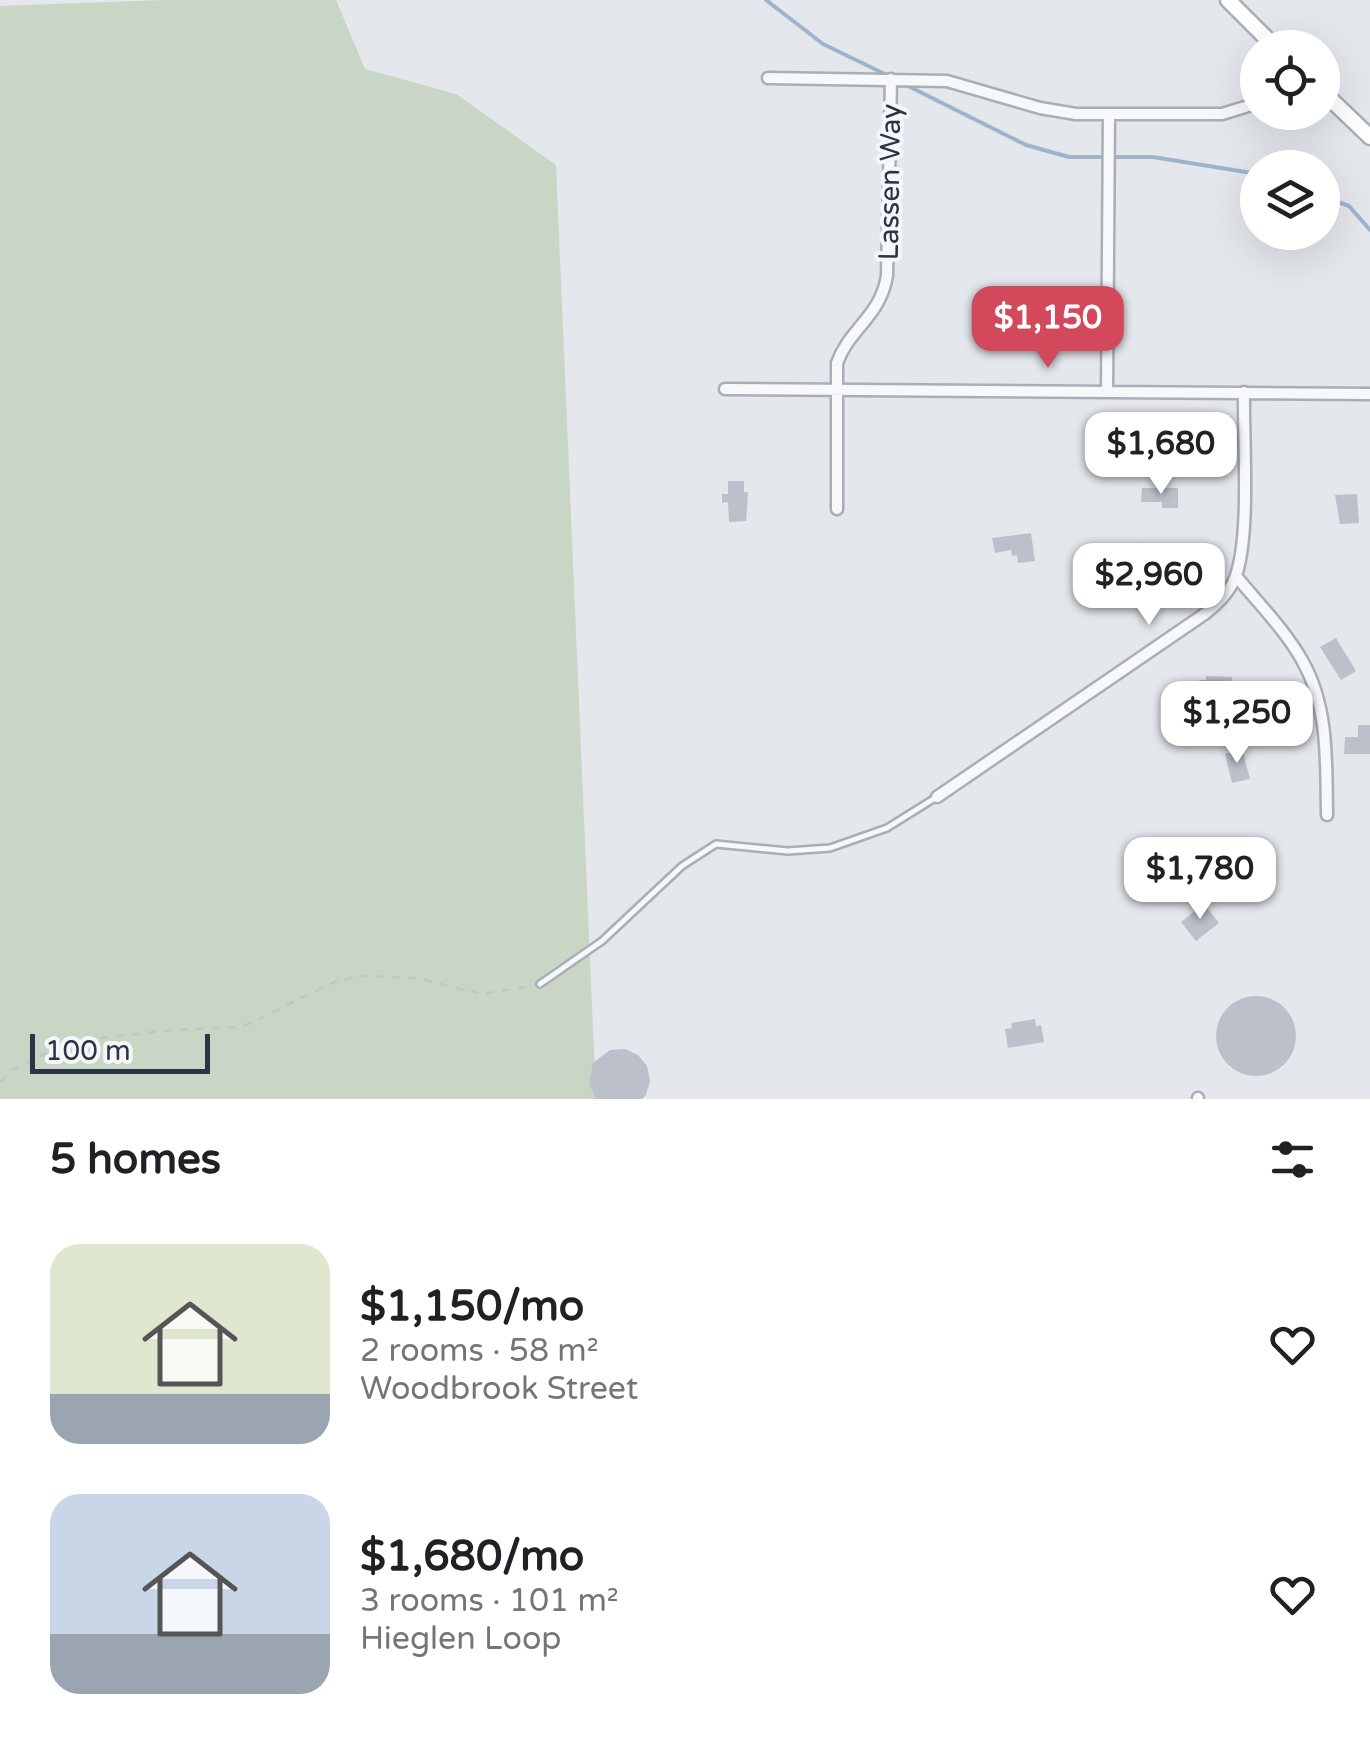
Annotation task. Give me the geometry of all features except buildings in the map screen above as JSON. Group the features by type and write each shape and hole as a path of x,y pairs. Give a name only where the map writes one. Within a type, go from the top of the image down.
{"main road":[{"path":"1228,0 1258,30"},
{"path":"1340,108 1370,137"}],"street":[{"path":"768,78 947,82 1057,112 1222,114 1240,108"},
{"name":"Lassen Way","path":"837,509 834,388 840,354 871,317 884,293 889,252 892,79"},
{"path":"1107,392 1109,115"},
{"path":"725,389 1370,394"},
{"path":"937,796 1206,613 1225,596 1236,576 1243,523 1244,392"},
{"path":"1236,576 1294,647 1313,684 1324,737 1327,815"}],"lane":[{"path":"540,984 602,941 682,866 716,844 788,851 830,848 886,828 937,796"}],"path":[{"path":"0,1082 12,1069 72,1042 172,1030 242,1027 334,982 359,976 416,978 482,994 540,984"}],"green space":[{"path":"163,0 336,0 365,69 456,94 556,165 596,1099 0,1099 0,6"}],"waterway":[{"path":"766,0 823,44 889,76"},
{"path":"906,85 1026,145 1069,157 1153,157 1240,171"},
{"path":"1340,203 1349,206 1370,230"}]}
